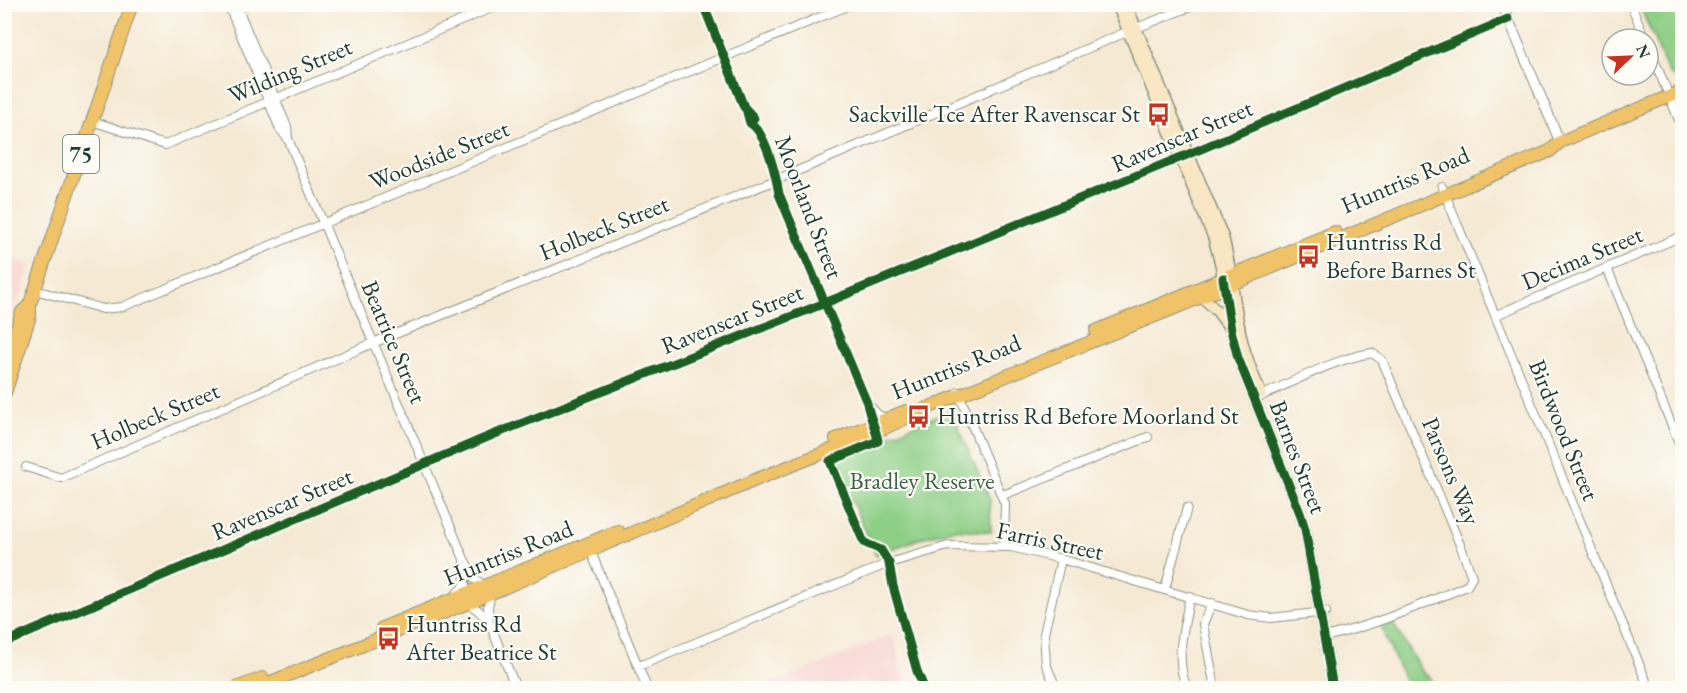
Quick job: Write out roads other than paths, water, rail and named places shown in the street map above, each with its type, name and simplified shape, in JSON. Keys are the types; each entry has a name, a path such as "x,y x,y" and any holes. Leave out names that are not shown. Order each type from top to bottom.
{"main road":[{"name":"75","path":"4,396 30,316 30,304 132,4"},
{"path":"1117,4 1132,31 1185,156 1228,281"},
{"path":"1126,4 1132,31"},
{"name":"Huntriss Road","path":"589,547 760,478 1444,190 1550,151 1560,142 1683,91"},
{"name":"Huntriss Road","path":"236,688 441,603 488,590 886,418 958,393 1202,297 1228,281"},
{"name":"Barnes Street","path":"1228,281 1231,330 1238,358 1258,397"},
{"name":"Barnes Street","path":"1228,281 1258,397 1300,513 1323,612 1333,688"},
{"path":"1202,297 1217,311 1231,330"},
{"name":"75","path":"4,368 22,312 30,304"},
{"name":"Huntriss Road","path":"256,688 468,603 488,590"},
{"name":"Barnes Street","path":"1327,637 1340,688"}],"street":[{"name":"Beatrice Street","path":"228,4 272,100 287,127 288,139 464,559 475,579 488,590"},
{"name":"Beatrice Street","path":"236,4 272,100"},
{"name":"Wilding Street","path":"92,121 165,145 501,4"},
{"name":"Moorland Street","path":"703,4 744,107 753,115"},
{"name":"Woodside Street","path":"35,290 103,309 122,307 852,4"},
{"name":"Holbeck Street","path":"26,467 61,478 373,344 776,180 1197,4"},
{"path":"1502,4 1560,142"},
{"path":"1631,4 1641,27"},
{"name":"Ravenscar Street","path":"4,643 490,436 825,303 1185,156 1508,19"},
{"path":"1660,73 1683,127"},
{"name":"Moorland Street","path":"750,123 759,132 779,194 867,403 878,415 886,418"},
{"name":"Birdwood Street","path":"1444,190 1650,688"},
{"name":"Decima Street","path":"1496,315 1683,236"},
{"path":"1607,268 1683,450"},
{"name":"Parsons Way","path":"1258,397 1361,355 1372,353 1382,360 1472,577 1467,586 1350,632 1327,637"},
{"path":"958,393 1003,495 1006,514 1004,547"},
{"path":"1003,495 1148,437"},
{"path":"1165,589 1187,508"},
{"name":"Farris Street","path":"639,666 889,562 948,546 1004,547 1061,558 1248,615 1271,618 1323,612"},
{"path":"589,547 647,688"},
{"path":"1056,688 1046,664 1044,634 1061,558"},
{"name":"Beatrice Street","path":"441,603 463,589 464,559"},
{"path":"889,562 893,586 924,688"},
{"path":"488,590 489,622 516,688"},
{"path":"1186,688 1181,676 1180,646 1190,596"},
{"path":"468,603 489,622"},
{"path":"1212,603 1203,624 1215,688"}],"place":[{"name":"Sackville Tce After Ravenscar St","path":"1158,114"},
{"name":"Huntriss Rd Before Barnes St","path":"1308,256"},
{"name":"Huntriss Rd Before Moorland St","path":"919,416"},
{"name":"Huntriss Rd After Beatrice St","path":"388,638"}],"park label":[{"name":"Bradley Reserve","path":"922,481"}]}
